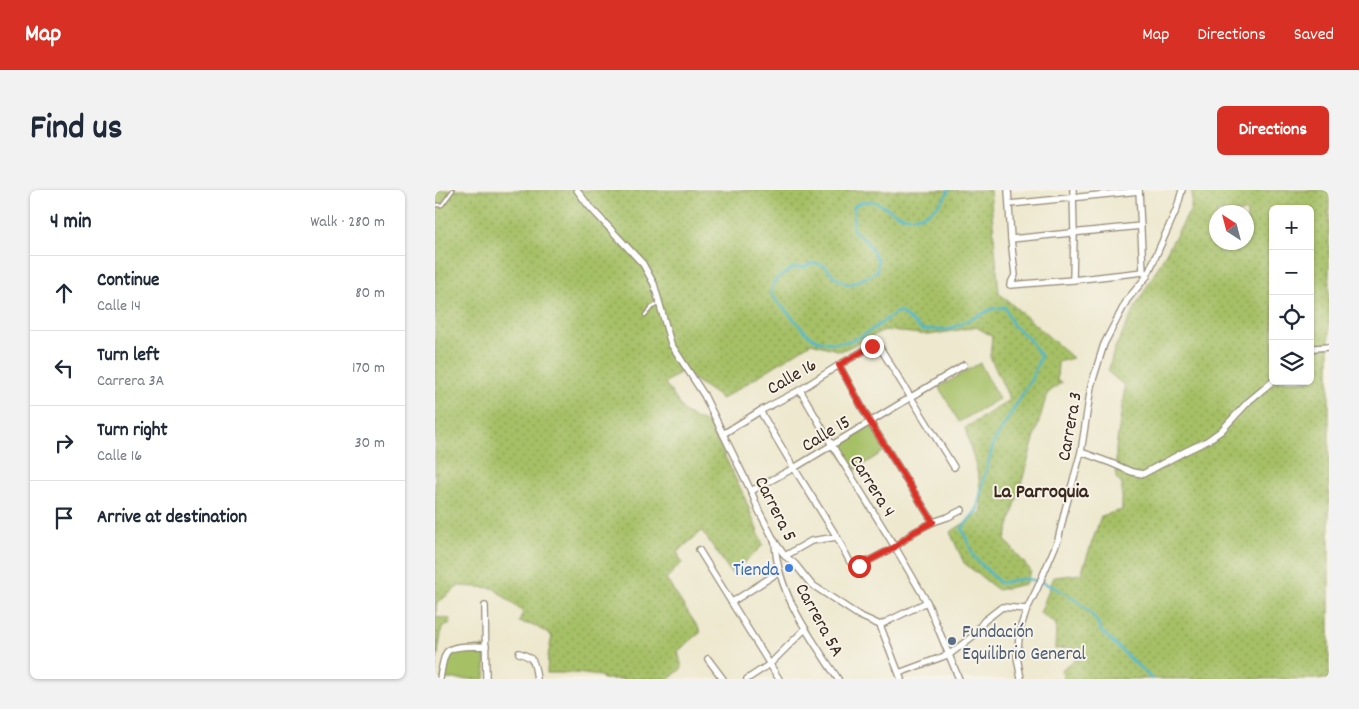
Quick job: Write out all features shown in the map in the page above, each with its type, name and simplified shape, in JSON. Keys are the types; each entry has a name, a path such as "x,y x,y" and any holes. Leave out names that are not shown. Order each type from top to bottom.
{"street":[{"name":"Carrera 5","path":"577,190 643,264 654,284 671,344 704,395 775,542 785,556 795,564 811,584 858,614 880,625"},
{"path":"1008,190 1011,239 1015,275 1010,285 1145,274 1139,190 1009,204"},
{"path":"1073,190 1073,280"},
{"name":"Carrera 3","path":"1021,679 1017,657 1020,629 1058,540 1081,452 1091,386 1104,344 1127,300 1145,274 1177,208 1182,190"},
{"path":"1011,239 1141,226"},
{"name":"Calle 16","path":"723,434 760,410 800,390 839,365 876,345 879,346 910,398"},
{"path":"1314,348 1329,348"},
{"path":"839,365 870,422 933,522"},
{"name":"Calle 15","path":"751,491 794,468 964,365"},
{"path":"1081,452 1111,462 1132,472 1143,474 1207,441 1221,431 1249,401 1269,384"},
{"name":"Carrera 4","path":"800,390 927,602 959,679"},
{"path":"910,398 954,467"},
{"path":"760,410 837,536 850,562 854,565 859,566 895,547 914,532 962,510"},
{"path":"785,556 811,541 837,536"},
{"name":"Carrera 5A","path":"775,542 779,572 793,604 805,628 838,679"},
{"path":"699,550 779,679"},
{"name":"Carrera 5A","path":"732,602 779,572"},
{"path":"927,602 880,625 900,676 950,654 973,636 984,621 1002,607 1027,609"},
{"path":"485,606 486,679"},
{"path":"747,679 770,664 805,628"},
{"path":"440,679 446,653 450,650 455,647 486,646"},
{"path":"519,653 530,657 534,661 537,679"},
{"path":"708,659 723,679"}],"lane":[{"path":"435,205 442,205 453,190"},
{"path":"645,315 659,303"}],"green space":[{"path":"435,190 990,190 999,293 1073,358 1058,362 1057,381 1062,382 1047,394 1005,540 1031,571 1025,584 998,590 964,563 950,532 982,512 979,478 965,428 1010,400 990,357 992,336 976,327 929,335 885,330 841,351 811,343 722,399 682,371 665,383 685,413 709,424 744,496 763,545 732,574 702,531 677,552 682,563 666,579 701,632 678,651 682,668 669,679 603,679 601,676 576,673 547,673 552,636 535,626 519,622 523,612 493,588 459,586 436,604 436,617 450,619 451,623 442,627 435,672"},
{"path":"1192,190 1329,190 1329,679 1064,679 1061,670 1076,659 1070,648 1055,649 1056,624 1040,613 1054,577 1081,574 1101,516 1122,510 1122,484 1116,478 1116,448 1125,386 1108,372 1114,350 1137,304 1191,209"},
{"path":"980,363 999,399 959,422 939,387"},
{"path":"871,426 886,450 852,472 836,447"},
{"path":"485,647 485,679 441,679 446,658 452,650"}],"waterway":[{"path":"949,190 934,209 921,216 905,217 871,201 854,206 853,230 866,241 878,260 877,271 865,278 848,285 836,278 824,265 812,263 805,267 793,268 775,280 771,292 778,303 803,330 815,339 829,343 844,342 864,335 899,311 922,330 950,329 992,309 1005,307 1013,325 1028,338 1041,356 1031,380 994,442 977,510 962,528 974,557 1000,583 1027,579 1056,588 1075,599 1091,613 1101,631 1152,679"}],"place":[{"name":"Tienda","path":"789,568"},
{"name":"Fundación Equilibrio General","path":"952,641"}],"district":[{"name":"La Parroquia","path":"1041,490"}],"route":[{"path":"859,566 895,547 914,532 933,522 870,422 839,365 872,346"}]}
